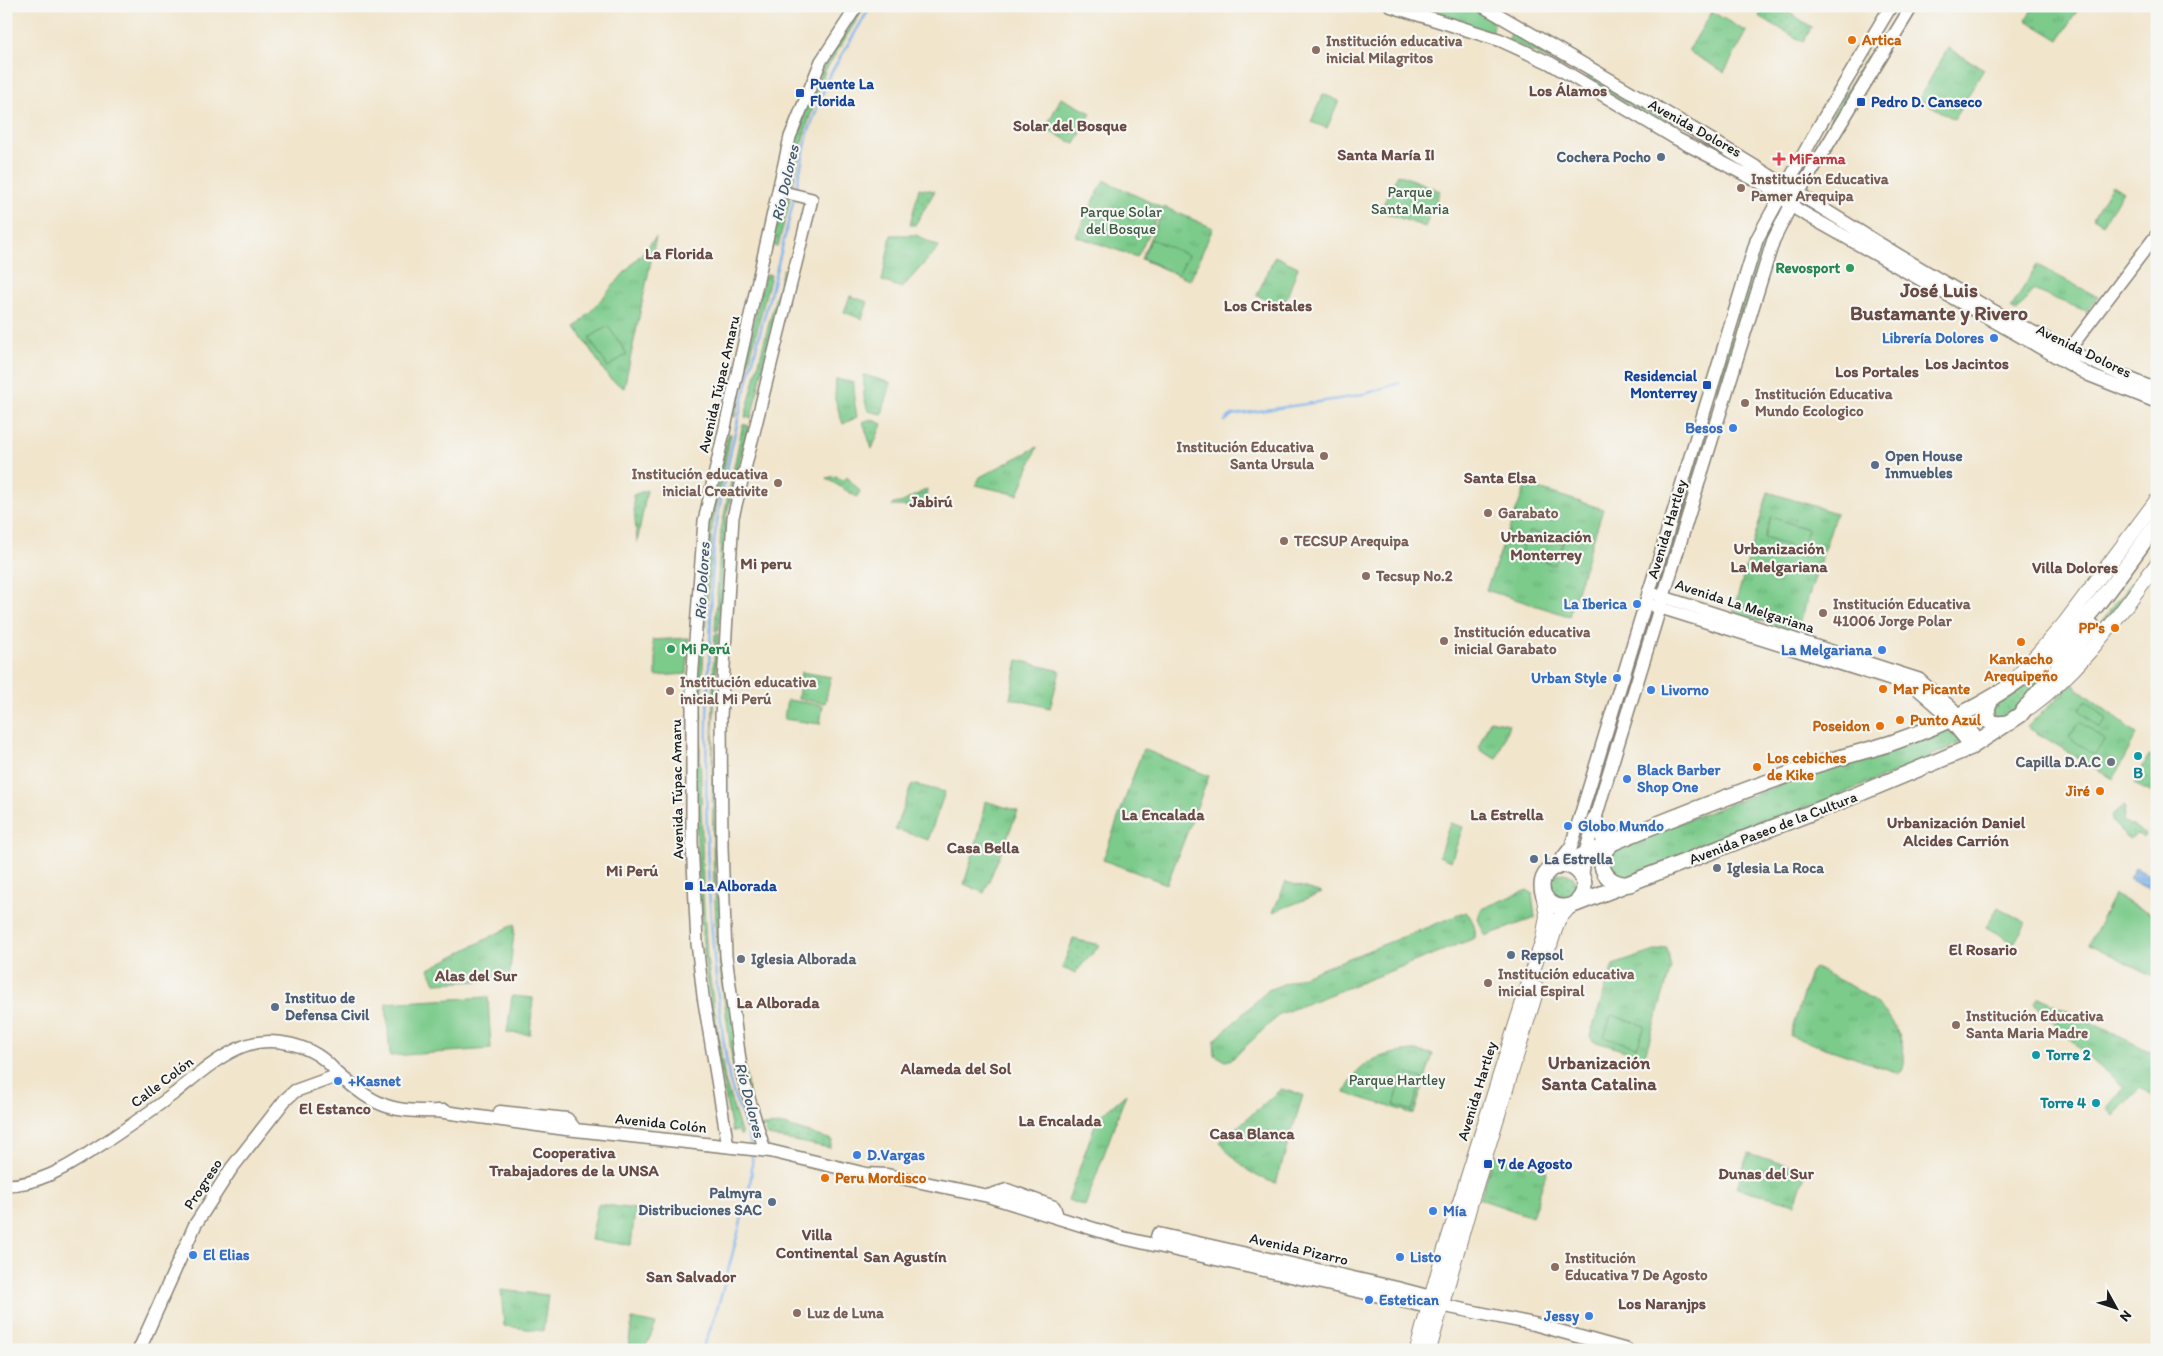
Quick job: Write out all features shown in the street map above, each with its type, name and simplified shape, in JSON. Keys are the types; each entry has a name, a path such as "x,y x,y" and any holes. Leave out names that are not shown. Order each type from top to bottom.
{"highway":[{"path":"1556,867 1572,868 1582,878 1583,892 1571,905 1553,905 1543,893 1544,878 1556,867 1619,839 1806,768 1894,742 1954,717 1992,698 2048,658 2076,630 2157,524"},
{"name":"Avenida Paseo de la Cultura","path":"1571,905 1630,884 1878,787 1976,745 2014,719 2047,684 2157,542"},
{"path":"1992,698 1987,708 1989,721 1997,724 2014,719"},
{"path":"1595,819 1596,830 1600,834 1605,838 1619,839"},
{"path":"1619,839 1604,851 1601,864 1602,870 1611,881 1623,885 1630,884"}],"main road":[{"name":"Avenida Dolores","path":"1391,6 1500,40 1550,63 1677,139 1783,191"},
{"name":"Avenida Dolores","path":"1484,6 1685,124 1889,264 2095,378 2157,402"},
{"name":"Avenida Hartley","path":"1556,867 1570,847 1757,239 1799,161 1891,6"},
{"name":"Avenida Hartley","path":"1582,878 1585,854 1595,819 1773,241 1794,199 1912,6"},
{"path":"1582,81 1589,69"},
{"path":"1677,139 1685,124"},
{"path":"1799,161 1806,171 1814,169"},
{"name":"Avenida Dolores","path":"1794,199 2103,368 2157,390"},
{"path":"2011,684 2064,624 2157,500"},
{"path":"2014,719 2068,677 2157,564"},
{"name":"Avenida Hartley","path":"1433,1303 1543,939 1547,916 1543,893"},
{"name":"Avenida Hartley","path":"1433,1303 1558,920 1571,905"},
{"name":"Avenida Colón","path":"337,1073 364,1096 391,1109 492,1111 568,1119 574,1128 759,1151"},
{"name":"Progreso","path":"139,1350 196,1225 231,1169 285,1100 295,1091 331,1078 337,1073"},
{"name":"Avenida Pizarro","path":"759,1151 866,1174 874,1173 988,1196 1007,1190 1054,1207 1057,1216 1093,1230 1534,1324 1627,1350"},
{"path":"1417,1350 1433,1303"},
{"path":"1429,1350 1433,1303"}],"street":[{"name":"Avenida Túpac Amaru","path":"728,1146 697,943 692,842 692,681 704,522 781,191 795,120 822,61 857,6"},
{"path":"759,1151 742,1075 726,956 722,848 721,716 733,517 809,199 781,191"},
{"path":"2069,350 2157,234"},
{"name":"Avenida La Melgariana","path":"1647,597 1916,688 1954,717 1976,745"},
{"name":"Calle Colón","path":"6,1185 35,1180 70,1166 122,1133 217,1060 249,1044 270,1041 305,1048 330,1065 337,1073"}],"green space":[{"path":"861,6 865,6 825,71 804,135 792,188 787,184 789,175 786,174 796,131 822,69"},
{"path":"1402,6 1477,6 1496,18 1492,34"},
{"path":"1765,6 1778,6 1812,27 1803,42 1759,16"},
{"path":"2034,6 2080,6 2059,40 2026,20"},
{"path":"1712,12 1747,32 1724,72 1688,51"},
{"path":"1514,29 1579,67 1575,72 1508,40"},
{"path":"1948,48 1984,69 1954,119 1919,99"},
{"path":"1867,56 1874,61 1838,122 1830,118"},
{"path":"1590,73 1673,123 1668,129 1586,79"},
{"path":"1323,94 1339,101 1327,128 1311,122"},
{"path":"1061,98 1091,113 1075,144 1045,129"},
{"name":"Parque Santa Maria","path":"1398,174 1440,191 1425,227 1380,211"},
{"name":"Parque Solar del Bosque","path":"1104,180 1162,208 1137,257 1076,236"},
{"path":"2112,185 2123,192 2103,224 2093,218"},
{"path":"919,188 935,191 915,225 910,225"},
{"path":"786,198 790,199 778,246 774,246 773,240 778,214 781,213"},
{"path":"1164,207 1213,228 1190,280 1141,259"},
{"path":"1779,208 1784,211 1723,391 1715,388 1761,240"},
{"path":"891,235 916,235 939,247 902,288 882,281"},
{"path":"656,237 624,388 609,378 576,328"},
{"path":"1151,239 1188,255 1178,275 1142,258"},
{"path":"1275,256 1298,267 1283,308 1257,295"},
{"path":"2037,265 2098,297 2086,311 2033,290 2017,312 2011,308"},
{"path":"783,269 787,270 751,418 745,417"},
{"path":"767,274 771,275 735,417 732,416 764,278"},
{"path":"850,296 868,302 862,319 844,312"},
{"path":"608,326 627,354 608,367 589,338"},
{"path":"864,375 891,383 882,414 868,411 864,397"},
{"path":"836,379 854,383 857,417 843,424 835,399"},
{"path":"1706,416 1714,419 1664,581 1657,579"},
{"path":"871,419 882,424 872,449 863,422"},
{"path":"743,424 749,426 726,517 719,631 715,631 721,530"},
{"path":"728,434 731,434 712,527 706,627 700,626 707,526"},
{"path":"1037,447 1018,495 976,485 980,477"},
{"path":"836,476 843,481 847,477 860,491 857,497 826,478"},
{"path":"1526,485 1603,509 1569,616 1486,590"},
{"path":"927,489 925,507 892,506 893,504 903,502"},
{"path":"647,490 637,543 633,495"},
{"path":"1768,492 1836,513 1797,632 1733,612"},
{"path":"1771,517 1808,529 1801,550 1764,538"},
{"path":"1529,531 1563,543 1554,565 1521,553"},
{"path":"2157,550 2157,556 2082,654 2056,680"},
{"path":"1644,621 1651,624 1603,783 1595,781"},
{"path":"715,634 719,634 713,728 716,882 720,884 719,891 714,891 713,827 712,730"},
{"name":"Mi Perú","path":"689,638 687,674 656,676 656,658 652,640"},
{"path":"704,639 700,738 703,891 699,891 695,792 698,641"},
{"path":"2059,655 2026,702 2000,721 1990,710"},
{"path":"1018,660 1060,671 1050,708 1010,698"},
{"path":"801,672 831,677 825,703 798,699"},
{"path":"2072,684 2137,734 2113,779 2027,727"},
{"path":"787,700 823,705 820,724 784,719"},
{"path":"2086,701 2107,719 2099,728 2079,709"},
{"path":"1490,720 1509,724 1497,759 1481,751 1479,746"},
{"path":"2080,722 2105,740 2094,755 2069,737"},
{"path":"1948,728 1961,741 1960,743 1933,755 1930,759 1629,878 1612,875 1607,855 1617,847 1811,773"},
{"path":"1143,749 1209,776 1167,884 1103,860"},
{"path":"2149,755 2157,759 2157,795 2134,784"},
{"path":"912,784 945,792 928,840 895,829"},
{"path":"985,801 1018,811 984,893 964,884 980,830"},
{"path":"2123,806 2125,808 2123,821 2146,835 2144,838 2137,834 2129,839 2113,823 2111,816"},
{"path":"1450,823 1463,827 1451,861 1439,856"},
{"path":"1563,873 1573,877 1577,887 1573,897 1563,901 1553,897 1549,887 1553,877"},
{"path":"1286,882 1322,893 1273,912"},
{"path":"1527,890 1532,893 1535,918 1485,936 1478,919 1481,909"},
{"path":"703,894 707,959 725,1081 742,1135 738,1131 732,1131 721,1073 704,957 699,898"},
{"path":"715,894 719,894 755,1136 734,1074 716,937"},
{"path":"2114,895 2157,917 2157,978 2089,944"},
{"path":"1998,907 2026,923 2014,943 1986,927"},
{"path":"1466,912 1474,924 1475,938 1280,1014 1232,1059 1226,1061 1215,1055 1214,1041 1268,990"},
{"path":"515,924 509,980 435,983 429,969"},
{"path":"1073,939 1100,945 1075,973 1062,968"},
{"path":"1667,948 1671,968 1645,1055 1642,1056 1593,1041 1590,1036 1613,965"},
{"path":"1815,968 1868,997 1889,1017 1897,1029 1902,1044 1904,1061 1902,1071 1899,1073 1790,1036 1810,972"},
{"path":"512,996 533,998 530,1034 507,1033"},
{"path":"488,997 491,1049 390,1056 386,1003"},
{"path":"2039,997 2157,1055 2157,1101 2140,1088 2114,1116 2107,1108 2124,1087 2087,1056 2034,1003"},
{"path":"1611,1015 1645,1026 1637,1047 1604,1037"},
{"name":"Parque Hartley","path":"1415,1051 1433,1054 1414,1114 1345,1093 1357,1073 1372,1060 1382,1056"},
{"path":"1403,1073 1422,1078 1412,1111 1394,1105"},
{"path":"1281,1089 1303,1095 1276,1183 1258,1177 1245,1168 1220,1142"},
{"path":"1126,1094 1085,1206 1068,1200 1097,1119"},
{"path":"784,1125 832,1140 830,1148 768,1136 763,1126"},
{"path":"1748,1153 1806,1171 1795,1204 1737,1188"},
{"path":"1494,1154 1547,1171 1532,1217 1480,1199"},
{"path":"598,1204 635,1209 631,1245 591,1240"},
{"path":"501,1290 548,1295 543,1331 504,1326"},
{"path":"632,1319 656,1324 644,1350 628,1350"}],"water":[{"path":"2135,868 2157,879 2154,892 2129,879"}],"waterway":[{"name":"Río Dolores","path":"795,193 808,133 829,76 871,6"},
{"name":"Río Dolores","path":"751,1146 729,1077 721,1024 711,917 706,809 706,755 712,572 716,527 732,444 794,198"},
{"path":"1225,421 1232,415 1345,398 1399,383"},
{"name":"Río Dolores","path":"702,1350 727,1275 746,1201 752,1173 752,1154"}],"place":[{"name":"Artica","path":"1852,40"},
{"name":"Institución educativa inicial Milagritos","path":"1316,50"},
{"name":"Puente La Florida","path":"800,93"},
{"name":"Pedro D. Canseco","path":"1861,102"},
{"name":"Cochera Pocho","path":"1661,157"},
{"name":"MiFarma","path":"1779,159"},
{"name":"Institución Educativa Pamer Arequipa","path":"1741,188"},
{"name":"Revosport","path":"1850,268"},
{"name":"Librería Dolores","path":"1994,338"},
{"name":"Residencial Monterrey","path":"1707,385"},
{"name":"Institución Educativa Mundo Ecologico","path":"1745,403"},
{"name":"Besos","path":"1733,428"},
{"name":"Institución Educativa Santa Ursula","path":"1324,456"},
{"name":"Open House Inmuebles","path":"1875,465"},
{"name":"Institución educativa inicial Creativite","path":"778,483"},
{"name":"Garabato","path":"1488,513"},
{"name":"TECSUP Arequipa","path":"1284,541"},
{"name":"Tecsup No.2","path":"1366,576"},
{"name":"La Iberica","path":"1637,604"},
{"name":"Institución Educativa 41006 Jorge Polar","path":"1823,613"},
{"name":"PP's","path":"2115,628"},
{"name":"Institución educativa inicial Garabato","path":"1444,641"},
{"name":"Kankacho Arequipeño","path":"2021,642"},
{"name":"Mi Perú","path":"671,649"},
{"name":"La Melgariana","path":"1882,650"},
{"name":"Urban Style","path":"1617,678"},
{"name":"Mar Picante","path":"1883,689"},
{"name":"Livorno","path":"1651,690"},
{"name":"Institución educativa inicial Mi Perú","path":"670,691"},
{"name":"Punto Azul","path":"1900,720"},
{"name":"Poseidon","path":"1880,726"},
{"name":"B","path":"2138,756"},
{"name":"Capilla D.A.C","path":"2111,762"},
{"name":"Los cebiches de Kike","path":"1757,767"},
{"name":"Black Barber Shop One","path":"1627,779"},
{"name":"Jiré","path":"2100,791"},
{"name":"Globo Mundo","path":"1568,826"},
{"name":"La Estrella","path":"1534,859"},
{"name":"Iglesia La Roca","path":"1717,868"},
{"name":"La Alborada","path":"689,886"},
{"name":"Repsol","path":"1511,955"},
{"name":"Iglesia Alborada","path":"741,959"},
{"name":"Institución educativa inicial Espiral","path":"1488,983"},
{"name":"Instituo de Defensa Civil","path":"275,1007"},
{"name":"Institución Educativa Santa Maria Madre","path":"1956,1025"},
{"name":"Torre 2","path":"2036,1055"},
{"name":"+Kasnet","path":"338,1081"},
{"name":"Torre 4","path":"2096,1103"},
{"name":"D.Vargas","path":"857,1155"},
{"name":"7 de Agosto","path":"1488,1164"},
{"name":"Peru Mordisco","path":"825,1178"},
{"name":"Palmyra Distribuciones SAC","path":"772,1202"},
{"name":"Mía","path":"1433,1211"},
{"name":"El Elias","path":"193,1255"},
{"name":"Listo","path":"1400,1257"},
{"name":"Institución Educativa 7 De Agosto","path":"1555,1267"},
{"name":"Estetican","path":"1369,1300"},
{"name":"Luz de Luna","path":"797,1313"},
{"name":"Jessy","path":"1589,1316"}],"district":[{"name":"Los Álamos","path":"1568,90"},
{"name":"Solar del Bosque","path":"1070,125"},
{"name":"Santa María II","path":"1386,154"},
{"name":"La Florida","path":"679,253"},
{"name":"José Luis Bustamante y Rivero","path":"1939,302"},
{"name":"Los Cristales","path":"1268,305"},
{"name":"Los Jacintos","path":"1967,363"},
{"name":"Los Portales","path":"1877,371"},
{"name":"Santa Elsa","path":"1500,477"},
{"name":"Jabirú","path":"931,501"},
{"name":"Urbanización Monterrey","path":"1546,545"},
{"name":"Urbanización La Melgariana","path":"1779,557"},
{"name":"Mi peru","path":"766,563"},
{"name":"Villa Dolores","path":"2075,567"},
{"name":"La Encalada","path":"1163,814"},
{"name":"La Estrella","path":"1507,814"},
{"name":"Urbanización Daniel Alcides Carrión","path":"1956,831"},
{"name":"Casa Bella","path":"983,847"},
{"name":"Mi Perú","path":"632,870"},
{"name":"El Rosario","path":"1983,949"},
{"name":"Alas del Sur","path":"476,975"},
{"name":"La Alborada","path":"778,1002"},
{"name":"Alameda del Sol","path":"956,1068"},
{"name":"Urbanización Santa Catalina","path":"1599,1073"},
{"name":"El Estanco","path":"335,1108"},
{"name":"La Encalada","path":"1060,1120"},
{"name":"Casa Blanca","path":"1252,1133"},
{"name":"Cooperativa Trabajadores de la UNSA","path":"574,1161"},
{"name":"Dunas del Sur","path":"1766,1173"},
{"name":"Villa Continental","path":"817,1243"},
{"name":"San Agustín","path":"905,1256"},
{"name":"San Salvador","path":"691,1276"},
{"name":"Los Naranjps","path":"1662,1303"}]}
